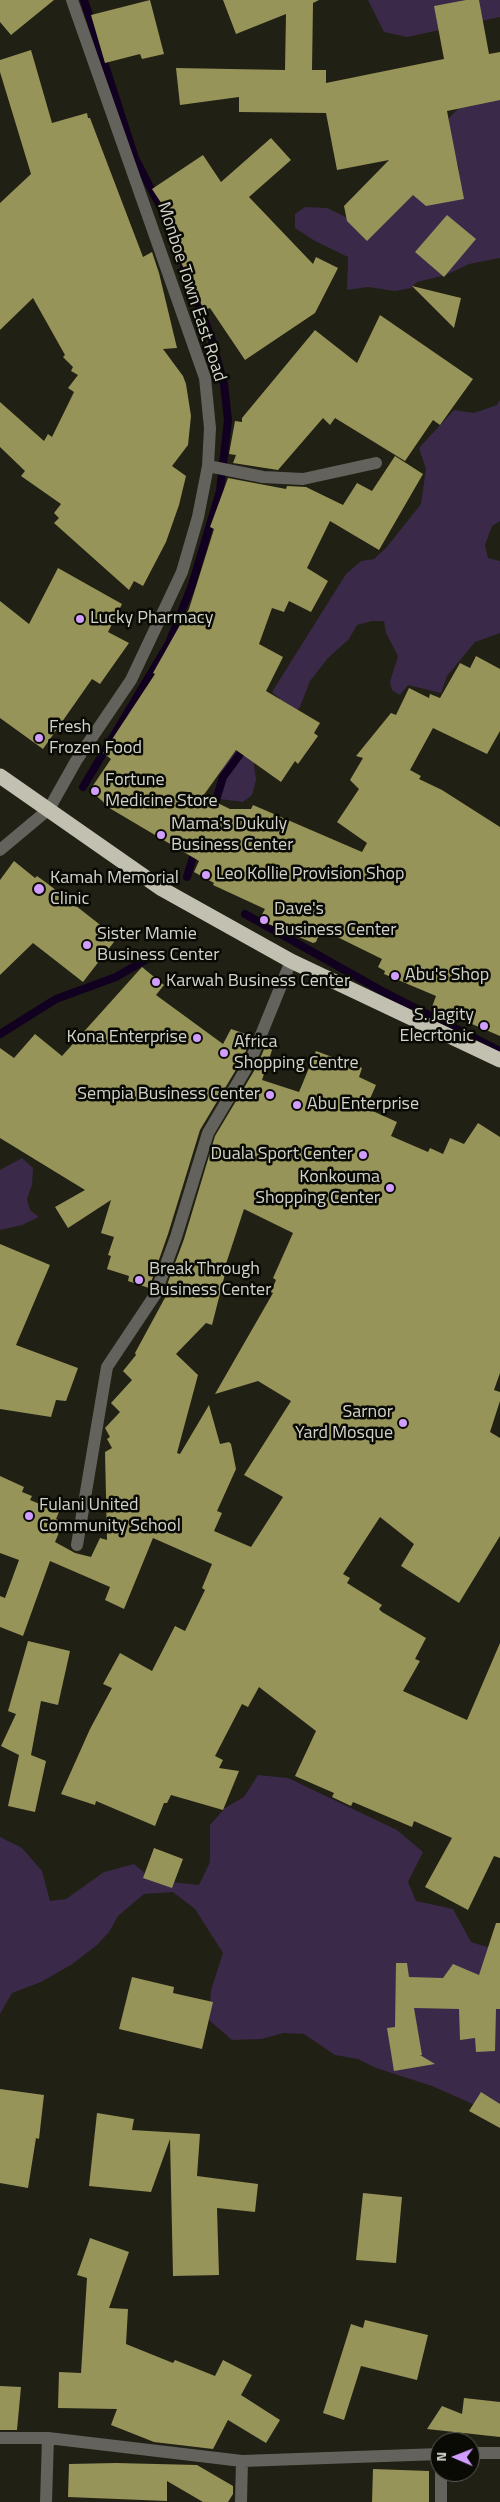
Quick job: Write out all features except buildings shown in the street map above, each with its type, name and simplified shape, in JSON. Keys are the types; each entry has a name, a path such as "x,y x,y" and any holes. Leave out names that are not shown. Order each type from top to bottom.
{"highway":[{"path":"0,776 162,889 291,961 500,1060"}],"street":[{"name":"Monboe Town East Road","path":"49,809 76,761 131,680 154,635 182,572 198,517 208,466 210,428 205,378 72,0"},
{"path":"208,466 263,476 302,478 376,463"},
{"path":"0,850 49,809"},
{"path":"77,1545 107,1367 155,1295 176,1237 208,1133 250,1062 291,961"},
{"path":"0,2438 48,2438 242,2461 430,2454"},
{"path":"46,2502 48,2438"},
{"path":"480,2453 500,2453"},
{"path":"241,2502 242,2461"},
{"path":"441,2482 441,2502"}],"shaded area":[{"path":"368,0 500,0 500,17 407,37 384,32"},
{"path":"500,94 500,258 469,264 446,275 417,282 411,288 395,291 368,287 347,290 348,257 315,241 295,228 295,214 305,207 327,208 348,218 390,200 454,181 459,169 445,122 462,105"},
{"path":"500,400 500,521 492,526 485,545 488,558 500,561 500,633 475,642 447,676 441,693 408,685 400,695 392,690 390,682 398,656 386,633 384,621 372,621 357,625 349,639 328,658 310,681 300,707 253,758 256,780 252,795 243,802 212,798 223,767 237,750 264,724 280,699 272,692 346,574 361,561 374,559 386,548 421,504 426,469 419,448 454,410 474,413 497,405"},
{"path":"22,1158 33,1168 32,1185 27,1199 30,1210 39,1217 22,1225 0,1230 0,1170"},
{"path":"258,1775 288,1778 397,1830 423,1852 408,1882 416,1901 453,1909 471,1942 500,1951 500,2116 432,2086 376,2068 358,2059 335,2055 304,2034 283,2033 262,2039 232,2040 209,2020 211,1990 223,1953 195,1909 173,1892 144,1894 118,1916 109,1932 97,1945 71,1965 41,1982 12,1993 0,2014 0,1837 22,1848 42,1871 50,1901 66,1899 104,1872 134,1864 153,1880 199,1885 210,1862 210,1825 225,1808 244,1797"}],"waterway":[{"path":"84,0 135,158 160,206 177,249"},
{"path":"83,787 169,643 192,585 220,491 228,420 224,384 211,337 184,267"},
{"path":"213,810 223,777 240,754"},
{"path":"187,877 196,847"},
{"path":"245,914 382,991 500,1051"},
{"path":"0,1034 56,999 116,977 147,959"}],"place":[{"name":"Lucky Pharmacy","path":"80,619"},
{"name":"Fresh Frozen Food","path":"39,738"},
{"name":"Fortune Medicine Store","path":"95,791"},
{"name":"Mama's Dukuly Business Center","path":"161,835"},
{"name":"Leo Kollie Provision Shop","path":"206,875"},
{"name":"Kamah Memorial Clinic","path":"39,889"},
{"name":"Dave's Business Center","path":"264,920"},
{"name":"Sister Mamie Business Center","path":"87,945"},
{"name":"Abu's Shop","path":"395,976"},
{"name":"Karwah Business Center","path":"156,982"},
{"name":"S. Jagity Elecrtonic","path":"484,1026"},
{"name":"Kona Enterprise","path":"197,1038"},
{"name":"Africa Shopping Centre","path":"224,1053"},
{"name":"Sempia Business Center","path":"270,1095"},
{"name":"Abu Enterprise","path":"297,1105"},
{"name":"Duala Sport Center","path":"363,1155"},
{"name":"Konkouma Shopping Center","path":"390,1188"},
{"name":"Break Through Business Center","path":"139,1280"},
{"name":"Sarnor Yard Mosque","path":"403,1423"},
{"name":"Fulani United Community School","path":"29,1516"}]}
